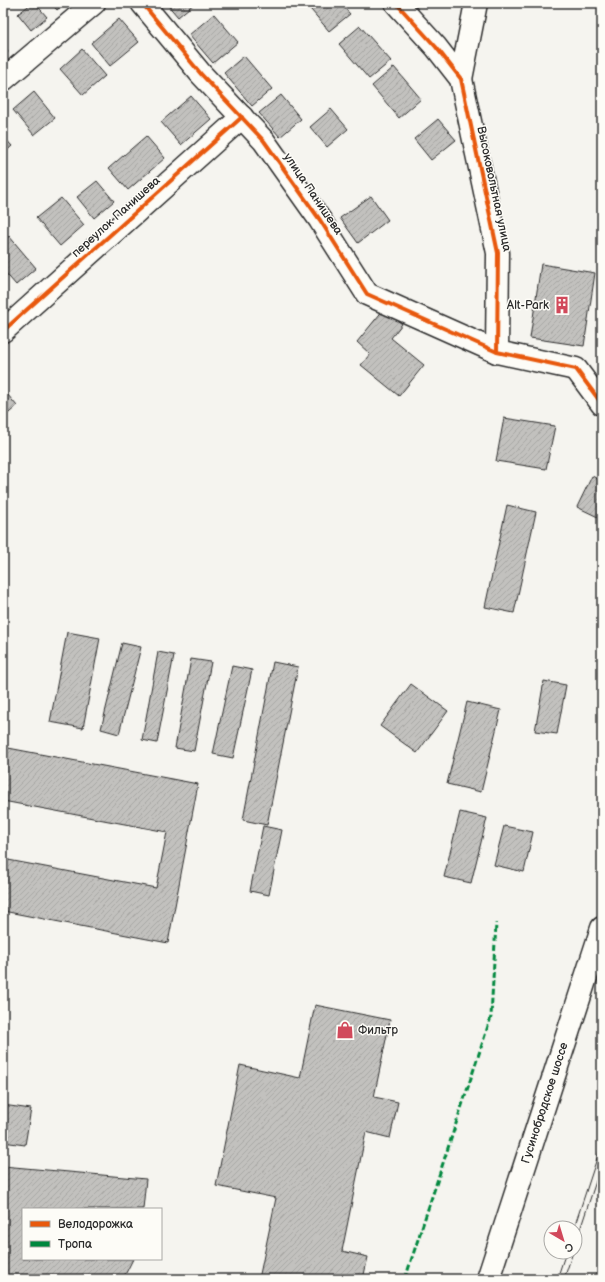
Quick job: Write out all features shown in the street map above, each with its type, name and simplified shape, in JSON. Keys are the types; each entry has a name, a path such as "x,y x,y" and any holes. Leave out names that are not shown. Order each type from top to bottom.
{"street":[{"path":"3,80 94,3"},
{"name":"улица Панишева","path":"142,3 201,74 264,140 320,220 367,294 497,352"},
{"name":"Высоковольтная улица","path":"396,3 436,47 461,79 498,253 497,352"},
{"path":"461,79 476,3"},
{"name":"переулок Панишева","path":"3,331 242,117"},
{"path":"497,352 576,369 602,404"},
{"name":"Гусинобродское шоссе","path":"488,1279 602,928"}],"building":[{"path":"32,3 35,3 47,17 31,30 18,14"},
{"path":"51,3 65,3 57,10"},
{"path":"166,3 195,3 178,17"},
{"path":"305,3 340,3 350,14 329,31"},
{"path":"214,14 238,42 213,63 189,35"},
{"path":"119,19 139,42 110,66 91,43"},
{"path":"360,26 391,61 369,79 339,44"},
{"path":"3,46 8,52 3,56"},
{"path":"82,49 105,76 83,95 60,69"},
{"path":"244,56 272,89 252,106 224,73"},
{"path":"394,67 421,99 399,118 372,86"},
{"path":"34,92 55,118 34,135 13,110"},
{"path":"281,95 301,119 280,137 259,113"},
{"path":"191,96 211,119 181,145 161,122"},
{"path":"331,109 348,129 327,147 310,127"},
{"path":"438,119 456,140 431,160 414,139"},
{"path":"3,136 12,146 3,154"},
{"path":"146,136 165,158 128,190 109,168"},
{"path":"97,181 114,201 94,218 77,197"},
{"path":"371,196 388,220 358,243 340,218"},
{"path":"61,198 84,225 60,246 36,218"},
{"path":"9,236 36,268 16,285 3,270 3,242"},
{"name":"Alt-Park","path":"541,264 595,273 584,346 530,338"},
{"path":"384,309 402,324 391,338 424,365 399,396 361,365 370,354 357,342"},
{"path":"3,389 17,406 3,418"},
{"path":"504,418 555,426 546,469 496,461"},
{"path":"592,476 602,481 602,519 577,507"},
{"path":"507,505 536,512 514,613 485,607"},
{"path":"67,632 100,638 83,728 50,722"},
{"path":"122,643 141,647 119,734 101,729"},
{"path":"158,652 174,655 157,743 142,740"},
{"path":"191,659 211,662 194,751 175,748"},
{"path":"273,662 298,667 267,825 243,820"},
{"path":"232,666 252,670 233,758 213,754"},
{"path":"544,681 566,685 557,734 535,731"},
{"path":"411,684 448,711 417,753 380,726"},
{"path":"467,702 501,710 481,792 447,784"},
{"path":"3,747 198,784 168,943 3,911 3,859 156,888 167,832 3,801"},
{"path":"460,812 487,818 471,883 444,877"},
{"path":"263,826 282,830 269,895 250,891"},
{"path":"504,826 533,832 524,872 494,865"},
{"path":"315,1005 390,1020 374,1097 398,1102 390,1138 366,1132 342,1251 368,1257 363,1279 259,1279 276,1198 216,1186 240,1065 300,1078"},
{"path":"3,1105 31,1109 25,1145 3,1142"},
{"path":"3,1166 146,1179 143,1208 22,1208 22,1260 132,1260 123,1279 3,1279"}],"tram line":[{"path":"577,1220 602,1143"},
{"path":"583,1221 602,1163"},
{"path":"557,1279 563,1260"},
{"path":"564,1279 570,1260"}],"marked path":[{"path":"405,1279 491,1017 496,923"}],"cycle path":[{"path":"142,3 201,74 264,141 320,220 367,294 497,352"},
{"path":"396,3 436,47 461,79 498,253 497,352 576,369 602,404"},
{"path":"3,331 242,117"}],"place":[{"name":"Alt-Park","path":"562,305"},
{"name":"Фильтр","path":"345,1030"}]}
